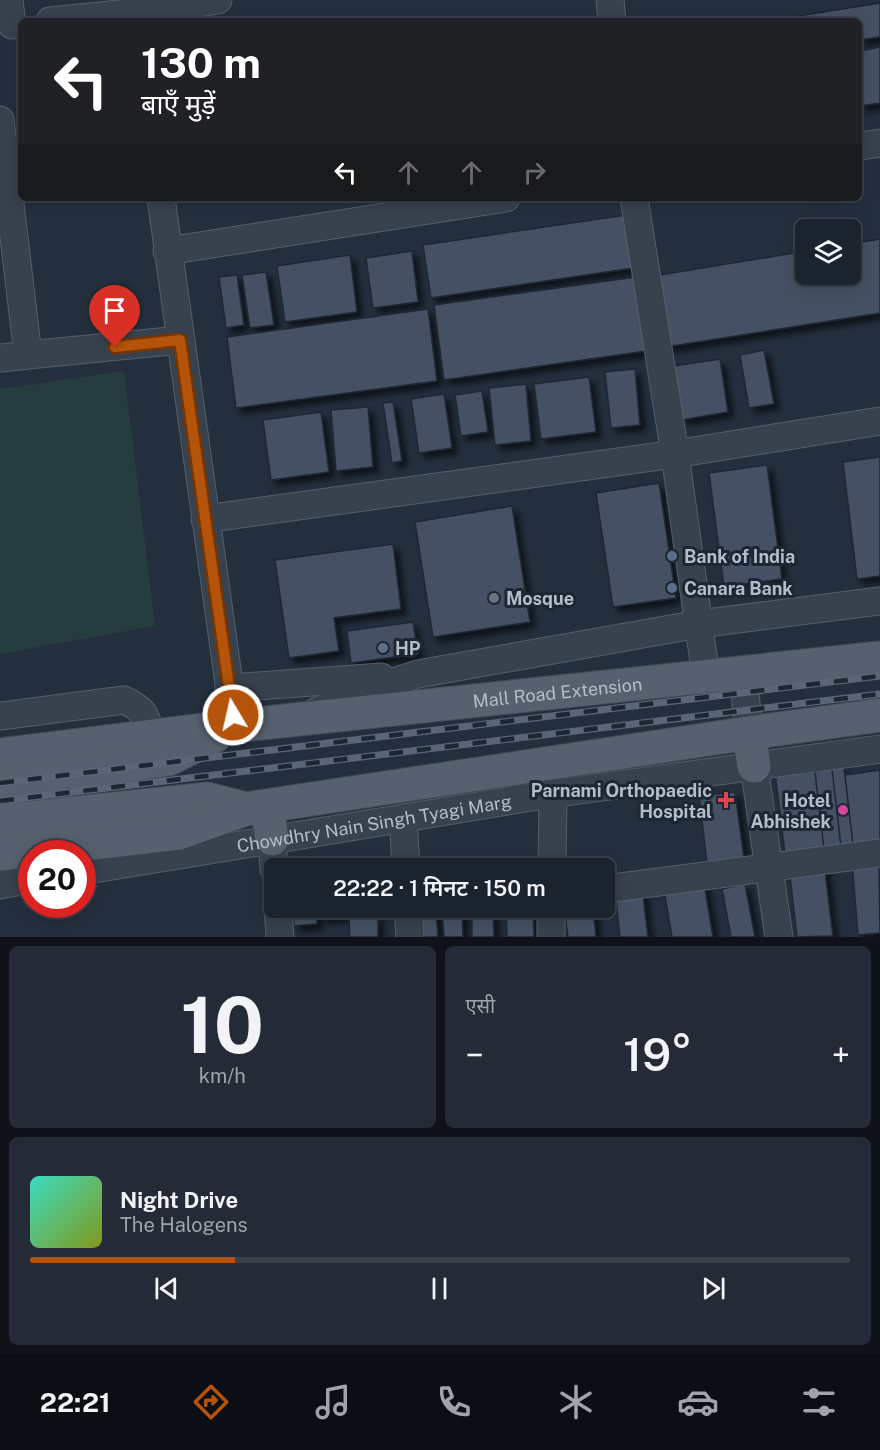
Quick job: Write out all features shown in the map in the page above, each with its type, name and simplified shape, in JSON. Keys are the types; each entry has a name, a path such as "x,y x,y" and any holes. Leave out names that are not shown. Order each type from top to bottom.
{"main road":[{"name":"Mall Road Extension","path":"0,755 296,719 880,658"},
{"path":"0,854 179,833 257,807 880,715"},
{"path":"0,785 169,759 235,726"},
{"path":"749,733 754,766"},
{"path":"0,821 207,799 257,807"},
{"path":"257,807 273,854"}],"street":[{"path":"77,18 219,0"},
{"path":"610,0 612,18"},
{"path":"0,120 28,355"},
{"path":"862,146 880,143"},
{"path":"161,201 235,726"},
{"path":"167,251 488,201"},
{"path":"634,201 675,454 706,677"},
{"path":"0,358 180,340"},
{"path":"205,519 675,454 880,421"},
{"path":"229,688 418,674 699,624 880,601"},
{"path":"743,672 749,733"},
{"path":"296,719 377,687 418,674"},
{"path":"0,716 123,700 137,706 147,717 151,736"},
{"name":"Chowdhry Nain Singh Tyagi Marg","path":"96,870 273,854 403,818 553,794 880,749"},
{"path":"754,766 779,937"},
{"path":"552,858 553,794"},
{"path":"403,818 405,858"},
{"path":"615,888 880,853"},
{"path":"0,885 18,882"},
{"path":"279,918 280,937"},
{"path":"409,918 410,937"},
{"path":"551,918 551,937"}],"green space":[{"path":"124,371 155,626 0,654 0,389"}],"building":[{"path":"880,3 880,37 862,40 862,18 786,18"},
{"path":"880,47 880,103 862,106 862,51"},
{"path":"626,215 633,268 431,298 423,245"},
{"path":"880,239 880,313 666,347 654,276 795,253 795,285 861,285 861,242"},
{"path":"412,251 418,302 373,308 366,258"},
{"path":"350,255 357,312 285,322 277,266"},
{"path":"266,272 274,325 250,328 242,275"},
{"path":"237,275 244,325 226,328 219,277"},
{"path":"636,277 646,351 444,380 434,305"},
{"path":"428,309 437,381 236,408 227,337"},
{"path":"764,350 774,404 749,408 740,355"},
{"path":"720,359 728,412 682,420 674,366"},
{"path":"635,369 640,425 611,428 605,372"},
{"path":"589,377 596,432 541,439 534,384"},
{"path":"526,384 531,441 495,445 489,388"},
{"path":"482,391 488,432 461,436 455,395"},
{"path":"444,394 452,448 419,453 411,399"},
{"path":"393,402 402,461 392,463 383,403"},
{"path":"368,407 373,467 336,471 331,410"},
{"path":"321,412 329,472 271,480 263,420"},
{"path":"880,457 880,576 857,579 843,462"},
{"path":"767,465 782,579 724,587 709,473"},
{"path":"659,483 676,598 613,607 596,493"},
{"path":"512,506 530,622 433,637 415,522"},
{"path":"393,544 401,609 334,618 339,651 289,658 275,560"},
{"path":"413,622 418,654 351,663 347,631"},
{"name":"Hotel Abhishek","path":"844,768 853,845 841,847 832,769"},
{"path":"832,769 841,847 824,849 815,772"},
{"path":"880,770 880,842 853,845 845,775"},
{"path":"775,772 786,775 815,772 824,849 785,854"},
{"path":"735,792 744,858 707,863 699,796"},
{"path":"879,860 880,933 858,935 852,862"},
{"path":"824,863 833,936 797,937 789,867"},
{"path":"704,883 713,937 672,937 664,890"},
{"path":"745,884 755,937 731,937 722,889"},
{"path":"642,887 648,937 620,937 615,891"},
{"path":"294,918 317,918 317,924 294,926"},
{"path":"378,918 378,937 350,937 349,919"},
{"path":"418,918 437,918 438,937 419,937"},
{"path":"443,918 462,918 463,937 444,937"},
{"path":"472,918 493,918 494,937 472,937"},
{"path":"506,918 533,918 534,937 507,937"},
{"path":"565,918 594,918 596,937 568,937"}],"railway":[{"path":"0,783 880,676"},
{"path":"0,801 880,694"}],"place":[{"name":"Bank of India","path":"672,556"},
{"name":"Canara Bank","path":"672,588"},
{"name":"Mosque","path":"494,598"},
{"name":"HP","path":"383,648"},
{"name":"Parnami Orthopaedic Hospital","path":"726,800"},
{"name":"Hotel Abhishek","path":"843,810"}],"route":[{"path":"115,347 180,340 233,715"}]}
